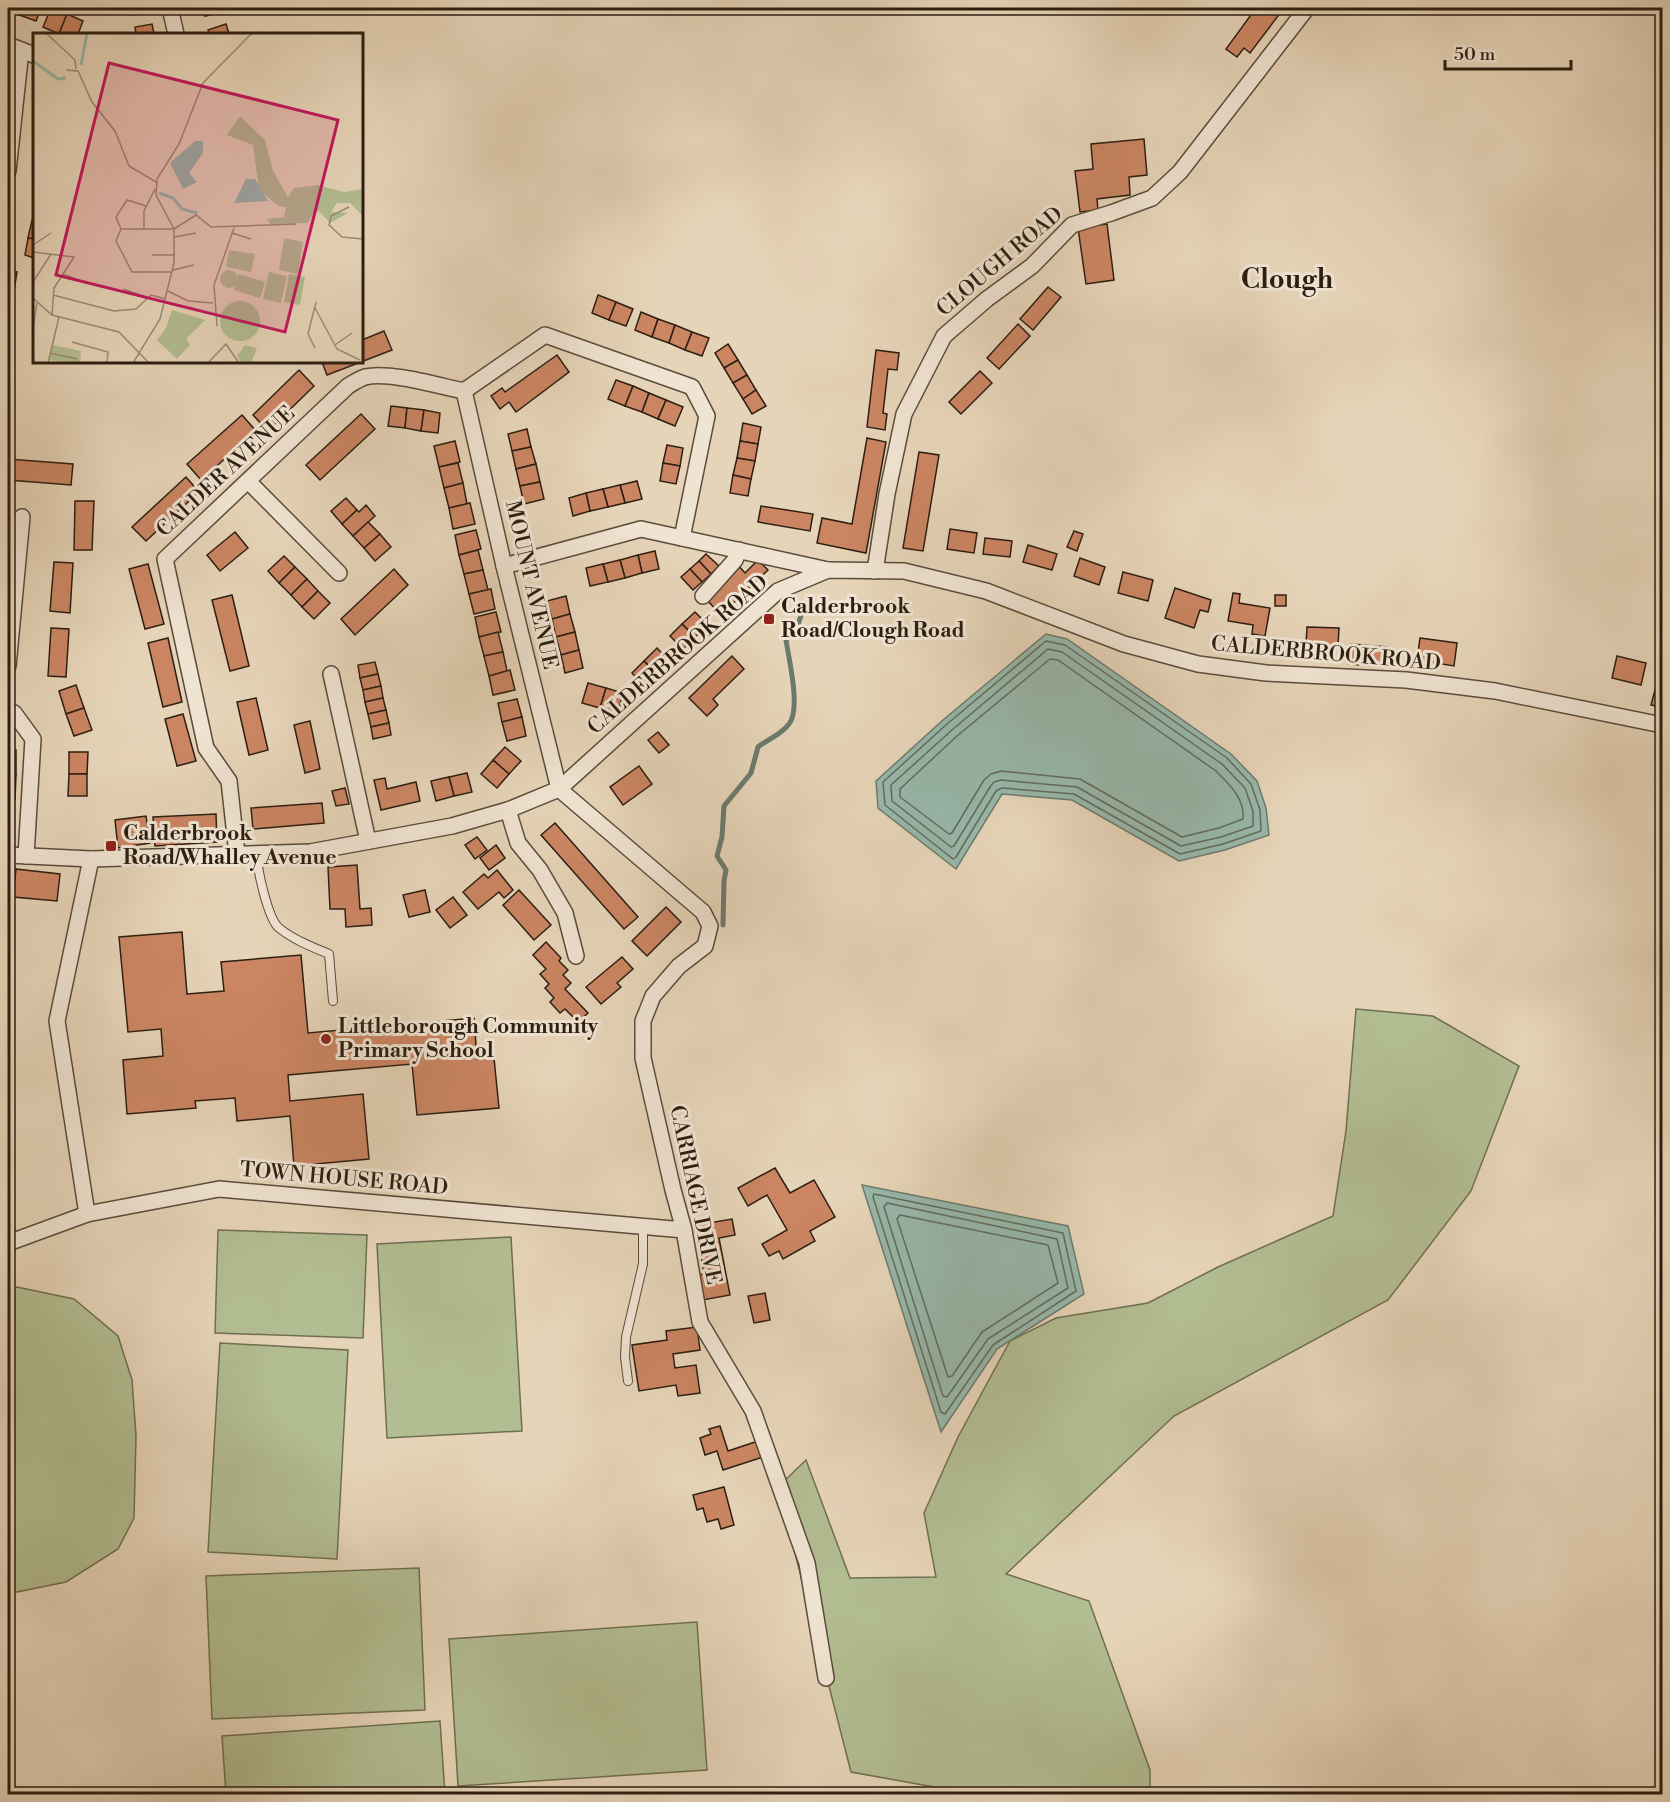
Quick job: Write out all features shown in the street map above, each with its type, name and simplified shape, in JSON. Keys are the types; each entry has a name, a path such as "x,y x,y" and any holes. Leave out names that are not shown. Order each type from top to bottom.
{"street":[{"path":"170,8 176,33"},
{"name":"CLOUGH ROAD","path":"875,571 887,494 904,414 944,336 987,299 1032,266 1072,225 1152,198 1180,172 1307,8"},
{"path":"8,171 21,50"},
{"path":"464,391 545,335 692,387 707,416 682,538"},
{"name":"CALDER AVENUE","path":"237,854 229,781 206,748 165,559 348,386 363,378 376,376 464,391"},
{"name":"MOUNT AVENUE","path":"464,391 559,789"},
{"path":"248,481 339,573"},
{"path":"8,666 22,517"},
{"path":"504,566 641,529 828,570"},
{"path":"703,596 735,561 739,550"},
{"name":"CALDERBROOK ROAD","path":"8,855 90,859 309,852 452,826 508,810 559,789 778,591 828,570 904,571 986,591 1124,644 1198,664 1266,673 1406,680 1495,691 1662,725"},
{"path":"331,674 368,841"},
{"path":"8,710 14,713 33,739 26,856"},
{"name":"CARRIAGE DRIVE","path":"559,789 703,912 710,926 705,946 679,966 653,996 643,1021 643,1058 684,1230 700,1322 753,1411 807,1563 826,1678"},
{"path":"508,810 518,843 540,870 565,913 576,956"},
{"path":"87,1214 57,1021 90,859"},
{"name":"TOWN HOUSE ROAD","path":"8,1243 87,1214 219,1189 684,1230"}],"lane":[{"path":"257,854 260,881 277,927 302,943 329,954 333,1001"},
{"path":"628,1381 625,1357 626,1337 643,1264 644,1226"}],"green space":[{"path":"1356,1009 1433,1016 1519,1066 1471,1191 1388,1300 1174,1416 1006,1574 1089,1601 1150,1770 1150,1794 939,1794 934,1787 851,1772 778,1487 806,1460 850,1578 936,1577 924,1513 958,1437 1010,1341 1056,1318 1148,1303 1218,1267 1333,1216 1346,1131"},
{"path":"218,1230 367,1235 363,1338 215,1333"},
{"path":"511,1237 522,1431 387,1438 377,1244"},
{"path":"17,1287 74,1299 118,1336 132,1380 136,1436 134,1518 118,1549 66,1582 8,1592 8,1289"},
{"path":"220,1343 348,1350 337,1559 208,1552"},
{"path":"419,1568 425,1710 212,1719 206,1576"},
{"path":"697,1622 707,1770 458,1786 449,1639"},
{"path":"440,1721 445,1794 226,1794 222,1736"}],"water":[{"path":"1046,634 1067,639 1231,754 1257,781 1266,808 1269,835 1225,850 1179,861 1072,800 1002,794 956,869 878,808 876,781 943,720"},
{"path":"862,1185 1068,1226 1084,1294 997,1349 941,1432"}],"building":[{"path":"8,8 41,8 36,21 8,11"},
{"path":"51,8 67,14 59,33 43,27"},
{"path":"132,8 149,8 150,12 133,15"},
{"path":"203,8 223,8 224,12 205,16"},
{"path":"1256,8 1284,8 1250,53 1244,48 1237,57 1226,49"},
{"path":"67,14 83,21 78,33 59,33"},
{"path":"152,24 154,33 136,33 135,27"},
{"path":"226,24 229,33 209,33 208,30"},
{"path":"1144,139 1147,175 1129,177 1130,195 1097,199 1098,210 1080,212 1075,171 1093,169 1091,144"},
{"path":"32,220 33,239 28,238"},
{"path":"1107,224 1114,280 1086,284 1078,228"},
{"path":"28,238 33,239 33,258 25,255"},
{"path":"8,271 17,272 14,291 8,290"},
{"path":"1048,287 1061,297 1033,330 1020,319"},
{"path":"598,295 616,302 609,320 592,313"},
{"path":"616,302 633,309 626,326 609,320"},
{"path":"641,312 658,319 652,337 635,330"},
{"path":"658,319 675,325 669,343 652,337"},
{"path":"1018,324 1030,336 999,369 987,358"},
{"path":"675,325 692,332 685,350 669,343"},
{"path":"384,331 392,350 363,362 363,340"},
{"path":"692,332 709,338 702,356 685,350"},
{"path":"728,344 738,360 724,368 715,353"},
{"path":"876,350 899,353 897,370 888,369 883,413 887,414 885,430 867,427"},
{"path":"557,355 569,372 516,412 509,402 500,409 491,396 502,388 505,392"},
{"path":"738,360 747,375 733,383 724,368"},
{"path":"322,363 358,363 327,375"},
{"path":"299,370 314,386 268,431 253,415"},
{"path":"980,371 992,383 961,414 949,402"},
{"path":"747,375 756,390 743,399 733,383"},
{"path":"616,380 633,386 625,406 608,399"},
{"path":"633,386 649,393 642,412 625,406"},
{"path":"756,390 766,406 752,414 743,399"},
{"path":"649,393 666,400 658,419 642,412"},
{"path":"666,400 683,407 675,426 658,419"},
{"path":"391,406 407,408 405,428 388,426"},
{"path":"407,408 424,410 421,431 405,428"},
{"path":"424,410 440,413 438,433 421,431"},
{"path":"361,414 375,429 320,480 306,465"},
{"path":"242,415 256,431 201,480 187,464"},
{"path":"743,423 761,427 758,444 740,441"},
{"path":"527,429 531,447 512,451 508,434"},
{"path":"867,438 886,442 866,553 817,543 822,518 852,524"},
{"path":"455,441 460,462 439,467 434,446"},
{"path":"740,441 758,444 755,461 737,458"},
{"path":"667,445 683,448 680,466 663,463"},
{"path":"531,447 536,464 516,469 512,451"},
{"path":"919,452 939,455 923,551 903,548"},
{"path":"737,458 755,461 751,479 733,475"},
{"path":"8,459 73,464 71,485 8,480"},
{"path":"458,463 463,483 444,488 439,467"},
{"path":"663,463 680,466 676,484 660,481"},
{"path":"536,464 540,482 520,486 516,469"},
{"path":"733,475 751,479 748,496 730,493"},
{"path":"186,477 199,492 146,541 132,527"},
{"path":"637,481 642,499 625,503 620,485"},
{"path":"540,482 544,499 524,504 520,486"},
{"path":"463,483 467,504 449,508 444,488"},
{"path":"620,485 625,503 608,507 603,489"},
{"path":"603,489 608,507 590,511 586,493"},
{"path":"586,493 590,511 573,516 569,498"},
{"path":"346,498 357,510 342,524 331,511"},
{"path":"75,501 94,501 92,550 74,550"},
{"path":"470,503 475,524 453,529 449,508"},
{"path":"366,505 375,516 353,536 342,524"},
{"path":"761,506 813,514 810,531 758,522"},
{"path":"368,522 380,534 364,548 353,536"},
{"path":"950,529 977,533 974,553 947,549"},
{"path":"476,530 481,549 459,555 455,535"},
{"path":"1074,531 1083,534 1077,551 1067,547"},
{"path":"235,532 248,548 220,571 207,555"},
{"path":"380,534 391,547 375,561 364,548"},
{"path":"985,538 1012,541 1010,557 983,554"},
{"path":"1028,545 1057,554 1052,570 1023,562"},
{"path":"478,550 483,570 464,574 459,555"},
{"path":"655,551 659,569 642,573 638,555"},
{"path":"706,554 719,566 711,574 699,561"},
{"path":"638,555 642,573 625,578 620,560"},
{"path":"284,556 295,567 279,583 268,571"},
{"path":"1080,558 1105,567 1099,585 1074,576"},
{"path":"620,560 625,578 608,582 603,564"},
{"path":"758,560 768,570 721,615 705,598 739,566 745,573"},
{"path":"699,561 711,574 702,582 690,569"},
{"path":"54,562 73,563 70,613 50,611"},
{"path":"148,564 164,624 145,629 129,569"},
{"path":"603,564 608,582 590,586 586,568"},
{"path":"295,567 307,579 291,595 279,583"},
{"path":"394,569 408,585 355,635 341,619"},
{"path":"690,569 702,582 693,590 681,577"},
{"path":"483,570 488,590 469,594 464,574"},
{"path":"1123,572 1153,580 1148,601 1118,593"},
{"path":"307,579 318,591 302,607 291,595"},
{"path":"1175,588 1211,600 1208,612 1200,610 1194,628 1165,618"},
{"path":"491,589 495,609 474,614 469,594"},
{"path":"318,591 330,603 314,619 302,607"},
{"path":"1233,593 1240,594 1239,603 1270,608 1265,636 1252,634 1253,625 1228,621"},
{"path":"232,595 249,666 230,671 212,600"},
{"path":"1275,595 1286,595 1286,606 1275,606"},
{"path":"566,596 570,614 552,619 547,601"},
{"path":"496,612 501,632 479,637 475,617"},
{"path":"695,612 708,625 695,637 682,624"},
{"path":"570,614 575,632 556,637 552,619"},
{"path":"682,624 695,637 683,649 670,636"},
{"path":"1307,627 1339,628 1338,646 1306,644"},
{"path":"51,628 69,629 66,677 48,676"},
{"path":"498,632 503,652 484,656 479,637"},
{"path":"575,632 579,650 561,655 556,637"},
{"path":"168,638 182,702 163,707 148,643"},
{"path":"1420,638 1457,643 1454,666 1417,660"},
{"path":"1351,644 1387,647 1386,667 1349,664"},
{"path":"657,648 670,662 657,674 644,661"},
{"path":"579,650 583,668 565,673 561,655"},
{"path":"503,652 507,671 489,676 484,656"},
{"path":"732,656 744,669 713,699 718,705 707,716 689,698"},
{"path":"1617,656 1646,663 1641,685 1612,678"},
{"path":"644,661 657,674 644,686 632,673"},
{"path":"375,662 378,674 360,678 358,665"},
{"path":"510,670 515,690 493,695 489,676"},
{"path":"378,674 381,686 363,690 360,678"},
{"path":"588,683 606,688 600,708 582,703"},
{"path":"76,685 84,708 66,714 59,691"},
{"path":"381,686 383,698 365,702 363,690"},
{"path":"1656,686 1662,687 1662,707 1651,705"},
{"path":"606,688 623,693 618,713 600,708"},
{"path":"256,698 268,750 249,755 237,702"},
{"path":"383,698 386,710 368,714 365,702"},
{"path":"517,699 522,717 502,722 498,703"},
{"path":"84,708 92,730 74,736 66,714"},
{"path":"386,710 389,723 371,727 368,714"},
{"path":"183,714 196,761 177,766 165,719"},
{"path":"522,717 526,736 507,741 502,722"},
{"path":"310,721 320,769 305,773 294,725"},
{"path":"389,723 391,735 373,739 371,727"},
{"path":"658,732 669,745 659,753 648,740"},
{"path":"505,747 521,761 509,774 493,760"},
{"path":"8,750 16,750 16,775 8,775"},
{"path":"69,752 88,752 87,774 69,774"},
{"path":"493,760 509,774 497,788 481,774"},
{"path":"639,766 652,784 623,805 610,787"},
{"path":"467,773 472,792 454,796 449,777"},
{"path":"69,774 87,774 87,796 68,796"},
{"path":"8,775 16,775 15,800 8,800"},
{"path":"449,777 454,796 436,801 431,781"},
{"path":"385,778 387,789 416,782 420,801 381,810 374,780"},
{"path":"345,788 349,804 336,806 332,791"},
{"path":"322,803 324,823 253,829 251,808"},
{"path":"216,814 217,842 155,846 153,817"},
{"path":"146,816 150,843 118,848 115,820"},
{"path":"555,823 638,917 624,929 541,835"},
{"path":"477,837 487,850 475,859 465,845"},
{"path":"496,845 505,858 489,870 480,858"},
{"path":"8,864 13,865 11,886 8,886"},
{"path":"357,865 360,909 371,908 372,925 346,927 345,909 330,909 328,867"},
{"path":"16,869 60,874 57,901 13,897"},
{"path":"497,870 513,890 504,898 499,892 478,909 463,892 484,874 488,878"},
{"path":"425,890 430,912 409,917 403,895"},
{"path":"519,890 551,925 534,940 503,905"},
{"path":"453,897 467,915 450,928 436,910"},
{"path":"666,907 681,922 647,956 632,941"},
{"path":"182,932 187,994 224,991 221,962 301,955 308,1033 474,1018 477,1059 494,1058 499,1108 417,1115 412,1064 288,1075 290,1101 363,1094 369,1159 294,1166 290,1116 237,1121 235,1098 195,1101 196,1108 127,1114 123,1060 163,1056 161,1029 128,1032 119,937"},
{"path":"546,942 561,958 559,961 568,970 563,975 571,983 565,989 588,1013 578,1022 565,1009 560,1013 550,1002 554,998 545,988 549,984 540,974 546,969 533,955"},
{"path":"622,957 633,969 617,983 621,987 601,1004 586,987"},
{"path":"775,1168 790,1193 814,1180 835,1217 810,1231 815,1241 783,1259 779,1251 769,1256 762,1244 787,1230 767,1195 748,1206 738,1188"},
{"path":"732,1219 735,1235 719,1238 730,1295 703,1300 698,1275 704,1274 696,1225"},
{"path":"765,1293 770,1320 754,1323 748,1296"},
{"path":"697,1327 700,1350 673,1354 675,1368 696,1365 700,1393 678,1396 676,1385 639,1391 632,1345 667,1340 666,1331"},
{"path":"720,1426 728,1451 758,1441 763,1457 723,1470 717,1451 705,1455 700,1438 711,1434 709,1429"},
{"path":"724,1487 734,1525 721,1529 718,1519 707,1522 703,1508 697,1510 693,1495"}],"waterway":[{"path":"723,925 726,870 717,856 722,837 724,806 751,773 758,747 782,731 792,717 794,696 786,640 797,628 803,609"}],"place":[{"name":"Calderbrook Road/Clough Road","path":"769,619"},
{"name":"Calderbrook Road/Whalley Avenue","path":"111,846"},
{"name":"Littleborough Community Primary School","path":"326,1039"}],"district":[{"name":"Clough","path":"1287,280"}]}
